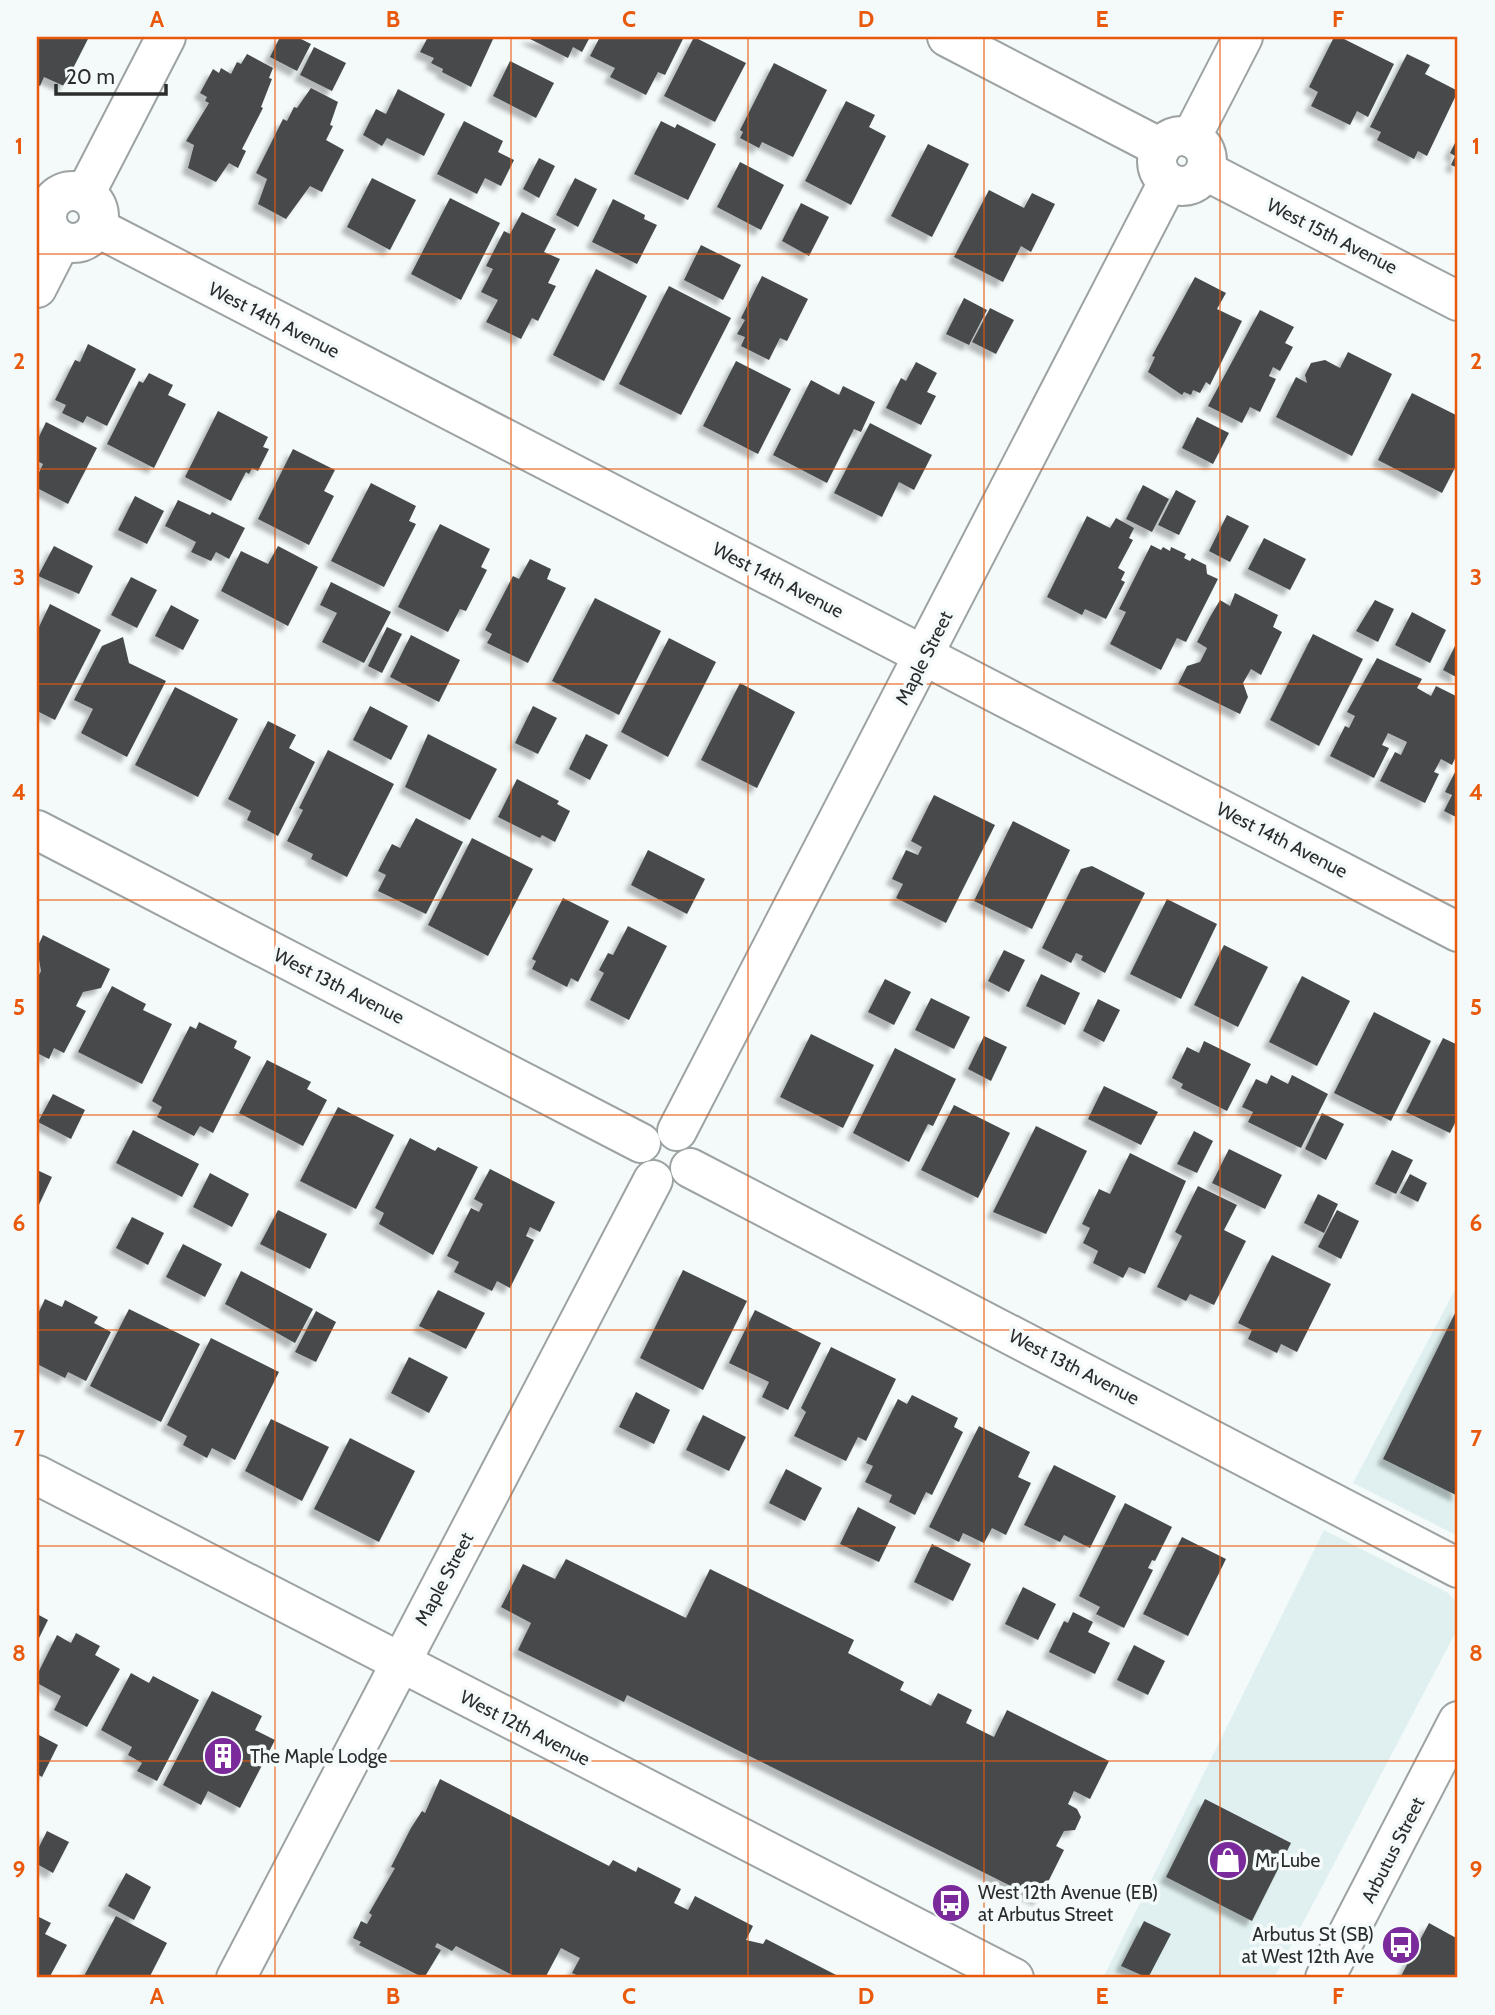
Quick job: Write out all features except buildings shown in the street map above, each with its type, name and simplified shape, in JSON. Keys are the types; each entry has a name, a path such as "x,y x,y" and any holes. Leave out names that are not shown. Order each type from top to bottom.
{"street":[{"path":"37,288 61,241 71,244 82,242 67,206 166,37"},
{"name":"West 15th Avenue","path":"947,37 1458,301"},
{"name":"Maple Street","path":"677,1131 926,656 1243,37"},
{"name":"West 14th Avenue","path":"67,206 1458,932"},
{"name":"West 13th Avenue","path":"37,830 641,1143"},
{"path":"661,1129 677,1131 690,1143 693,1160 690,1168 685,1176 670,1183 653,1180 646,1175 638,1160 641,1143 646,1136 661,1129"},
{"name":"West 13th Avenue","path":"690,1168 1458,1568"},
{"name":"Maple Street","path":"236,1978 653,1180"},
{"name":"West 12th Avenue","path":"37,1475 1014,1978"},
{"name":"Arbutus Street","path":"1325,1978 1458,1721"}],"shaded area":[{"path":"1458,1284 1458,1536 1353,1483"},
{"path":"1324,1530 1448,1593 1458,1604 1458,1628 1274,1978 1103,1978"}],"place":[{"name":"The Maple Lodge","path":"223,1756"},
{"name":"Mr Lube","path":"1228,1860"},
{"name":"West 12th Avenue (EB) at Arbutus Street","path":"951,1903"},
{"name":"Arbutus St (SB) at West 12th Ave","path":"1401,1945"}]}
